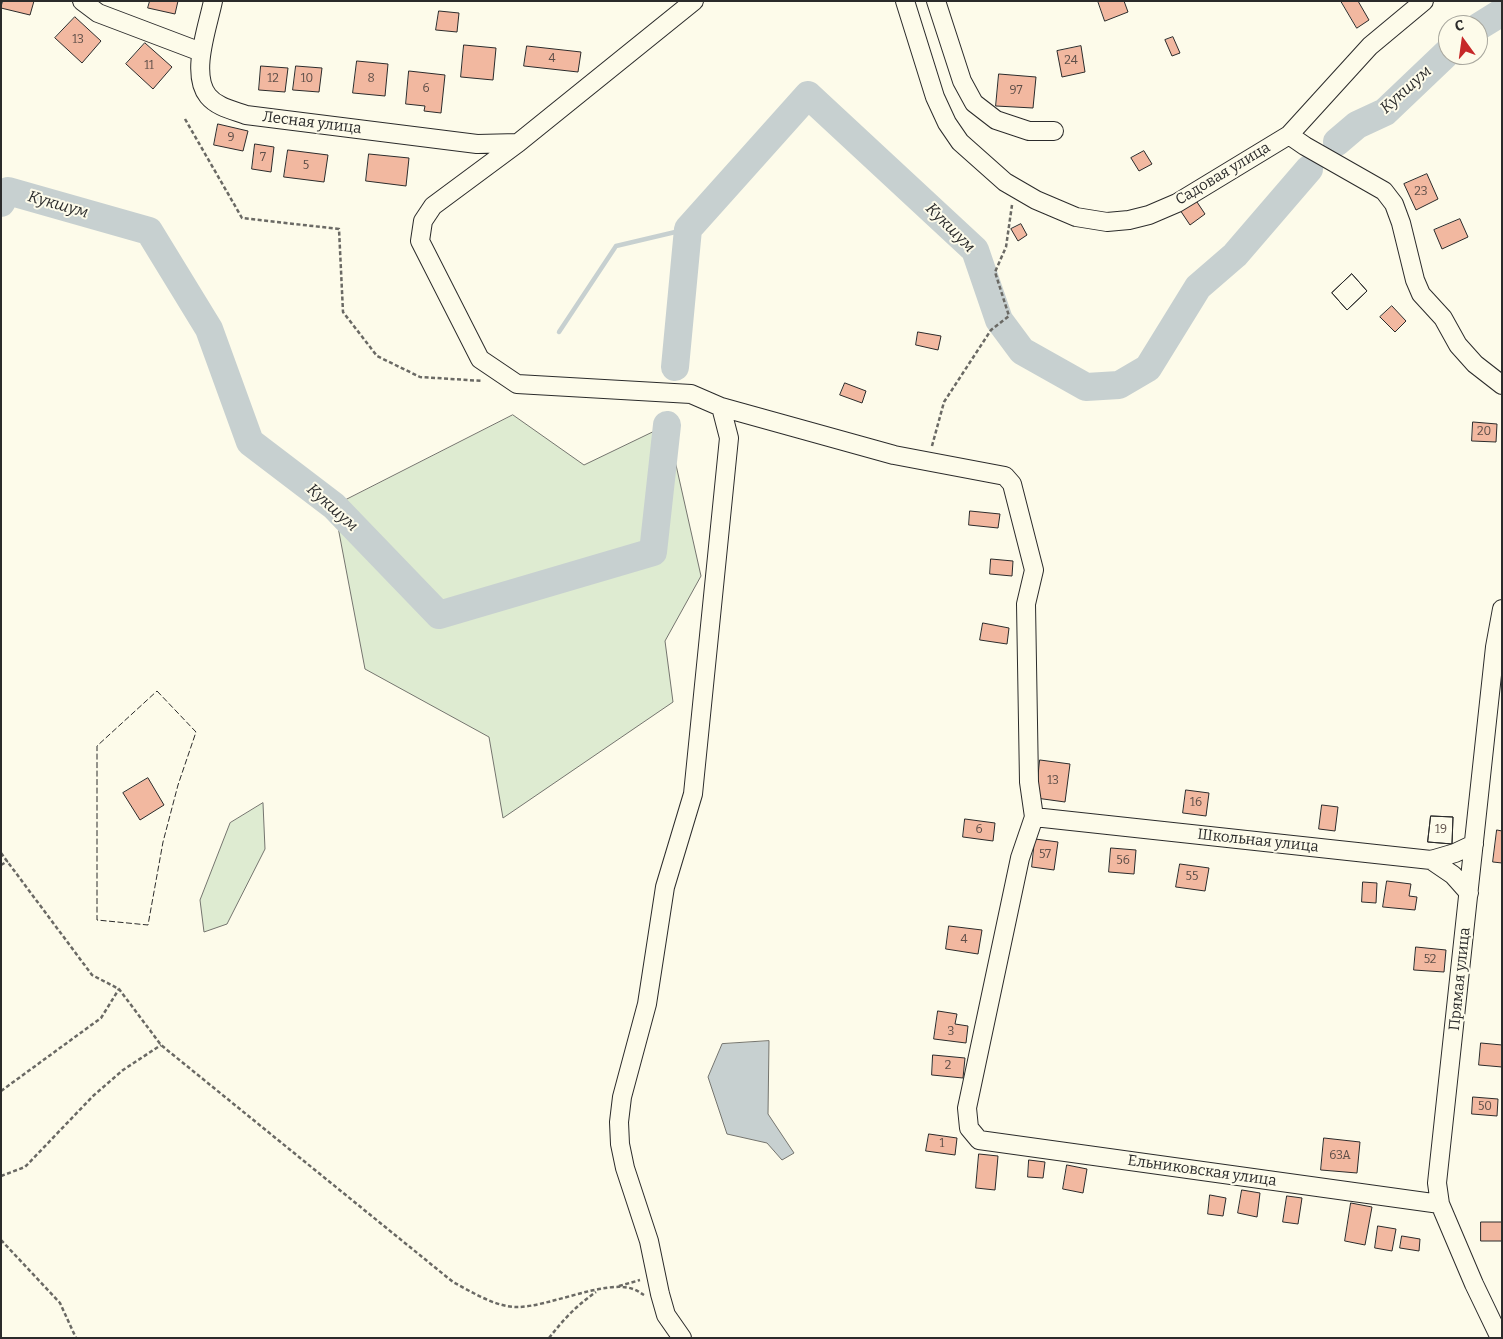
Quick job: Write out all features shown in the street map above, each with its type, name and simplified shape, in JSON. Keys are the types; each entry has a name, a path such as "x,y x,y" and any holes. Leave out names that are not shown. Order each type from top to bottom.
{"street":[{"path":"82,1 98,13 202,52"},
{"name":"Лесная улица","path":"213,1 202,52 201,82 208,96 221,107 246,115 477,144 518,144"},
{"path":"694,1 518,144 433,206 423,221 420,241 480,359 517,384 691,394 722,406 894,455 1004,476 1012,484 1034,570 1026,604 1029,782 1034,817"},
{"name":"Садовая улица","path":"905,1 935,98 947,123 960,142 982,164 1014,188 1036,200 1076,216 1107,222 1129,220 1150,215 1177,202 1289,135 1370,46 1424,1"},
{"path":"936,1 962,81 974,103 996,120 1030,132 1054,131"},
{"path":"1289,135 1384,191 1394,204 1401,222 1415,280 1421,294 1443,318 1458,345 1475,364 1502,385"},
{"path":"682,1338 666,1315 649,1241 620,1144 619,1122 622,1097 647,1004 665,887 693,794 729,438 722,406"},
{"name":"Прямая улица","path":"1500,1338 1474,1284 1440,1204 1437,1184 1495,647 1502,610"},
{"name":"Школьная улица","path":"1034,817 1431,860 1453,875 1469,893"},
{"name":"Ельниковская улица","path":"1034,817 1020,858 967,1108 969,1128 979,1140 1440,1204"},
{"path":"1431,860 1455,853 1474,844"}],"path":[{"path":"185,119 242,218 338,228 343,312 377,356 420,378 488,382"},
{"path":"928,462 944,402 991,330 1008,316 995,272 1006,247 1014,188"},
{"path":"1,853 92,975 119,989 161,1045 453,1282 488,1300 515,1307 535,1306 643,1279 650,1273 654,1264"},
{"path":"1,865 8,861"},
{"path":"1,1091 101,1018 119,989"},
{"path":"1,1176 24,1167 105,1086 123,1070 161,1045"},
{"path":"1,1240 60,1303 76,1338"},
{"path":"612,1287 633,1289 646,1296"},
{"path":"549,1338 580,1302 598,1290"}],"green space":[{"path":"513,415 584,465 667,425 701,576 665,641 673,702 503,818 489,737 365,669 334,506"},
{"path":"263,803 265,849 227,924 204,932 200,900 230,823"}],"shaded area":[{"path":"769,1041 768,1114 794,1153 782,1160 767,1143 727,1134 708,1077 722,1044"}],"building":[{"path":"3,1 34,1 30,15 1,8"},
{"path":"150,1 178,1 175,14 148,8"},
{"path":"1098,1 1124,1 1128,12 1105,21"},
{"path":"1341,1 1358,1 1369,20 1357,28"},
{"path":"439,11 459,13 457,32 436,30"},
{"path":"75,17 101,41 82,63 55,38"},
{"path":"1173,37 1180,53 1172,56 1165,40"},
{"path":"145,43 172,67 153,89 126,64"},
{"path":"464,45 496,48 493,80 461,77"},
{"path":"527,46 581,52 578,72 524,66"},
{"path":"1081,46 1085,72 1062,77 1057,51"},
{"path":"357,61 388,64 385,96 353,93"},
{"path":"261,66 288,68 285,92 259,90"},
{"path":"296,66 322,68 319,92 293,90"},
{"path":"409,71 445,75 441,113 424,111 425,106 406,104"},
{"path":"999,74 1036,77 1033,108 996,106"},
{"path":"218,124 248,131 243,151 214,145"},
{"path":"255,144 274,147 271,172 252,169"},
{"path":"288,150 328,155 324,182 284,177"},
{"path":"1144,151 1152,164 1139,171 1131,158"},
{"path":"369,154 409,158 406,186 366,181"},
{"path":"1427,174 1438,199 1416,210 1404,184"},
{"path":"1195,199 1205,214 1190,225 1180,210"},
{"path":"1460,219 1468,237 1442,249 1434,230"},
{"path":"1021,224 1027,235 1018,241 1011,229"},
{"path":"1352,274 1367,291 1347,310 1332,293"},
{"path":"1352,274 1367,291 1347,310 1332,293"},
{"path":"1392,306 1406,321 1395,332 1380,317"},
{"path":"918,332 941,336 938,350 916,345"},
{"path":"845,383 866,391 862,403 840,395"},
{"path":"1473,422 1497,424 1496,442 1472,441"},
{"path":"970,511 1000,514 998,528 969,525"},
{"path":"991,559 1013,561 1012,576 990,574"},
{"path":"983,623 1009,628 1007,644 980,640"},
{"path":"1040,760 1070,764 1065,802 1036,798"},
{"path":"148,778 164,805 140,820 123,793"},
{"path":"1186,790 1209,793 1206,816 1183,813"},
{"path":"1322,805 1338,807 1335,831 1319,829"},
{"path":"1431,816 1453,817 1452,844 1428,842"},
{"path":"1431,816 1453,817 1452,844 1428,842"},
{"path":"965,819 995,823 993,841 963,837"},
{"path":"1497,830 1502,831 1502,863 1493,862"},
{"path":"1035,839 1058,842 1054,870 1032,867"},
{"path":"1111,848 1136,850 1134,874 1109,872"},
{"path":"1180,864 1209,868 1205,891 1176,887"},
{"path":"1387,881 1411,884 1409,896 1417,897 1415,910 1383,907"},
{"path":"1363,882 1377,883 1376,903 1362,902"},
{"path":"949,926 982,930 978,954 946,949"},
{"path":"1416,947 1446,950 1444,972 1414,970"},
{"path":"938,1011 957,1014 955,1024 968,1026 966,1043 934,1039"},
{"path":"1481,1043 1502,1045 1502,1067 1479,1065"},
{"path":"933,1055 965,1058 963,1078 932,1075"},
{"path":"1473,1097 1498,1099 1497,1116 1472,1114"},
{"path":"929,1134 957,1138 955,1155 926,1151"},
{"path":"1324,1138 1360,1142 1357,1173 1321,1170"},
{"path":"979,1154 998,1156 995,1190 976,1188"},
{"path":"1029,1160 1045,1162 1043,1178 1028,1177"},
{"path":"1067,1165 1087,1169 1083,1193 1063,1189"},
{"path":"1242,1190 1260,1193 1257,1217 1238,1213"},
{"path":"1210,1195 1226,1198 1223,1216 1208,1214"},
{"path":"1287,1196 1302,1198 1298,1224 1283,1222"},
{"path":"1351,1203 1372,1207 1365,1245 1345,1241"},
{"path":"1481,1222 1502,1222 1502,1241 1481,1241"},
{"path":"1378,1226 1396,1229 1392,1251 1375,1248"},
{"path":"1402,1236 1420,1239 1419,1251 1400,1248"}],"waterway":[{"name":"Кукшум","path":"1488,21 1502,12"},
{"name":"Кукшум","path":"1337,142 1357,125 1385,112 1438,62"},
{"name":"Кукшум","path":"675,367 688,229 808,95 975,250 999,320 1022,351 1086,387 1119,385 1148,368 1198,287 1235,255 1309,169"},
{"name":"Кукшум","path":"1,203 8,191 149,231 209,329 250,442 334,506 439,615 653,552 667,425"},
{"path":"559,332 616,246 688,229"}],"fence":[{"path":"157,691 196,732 178,785 163,842 148,925 97,920 97,746 157,691"}]}
